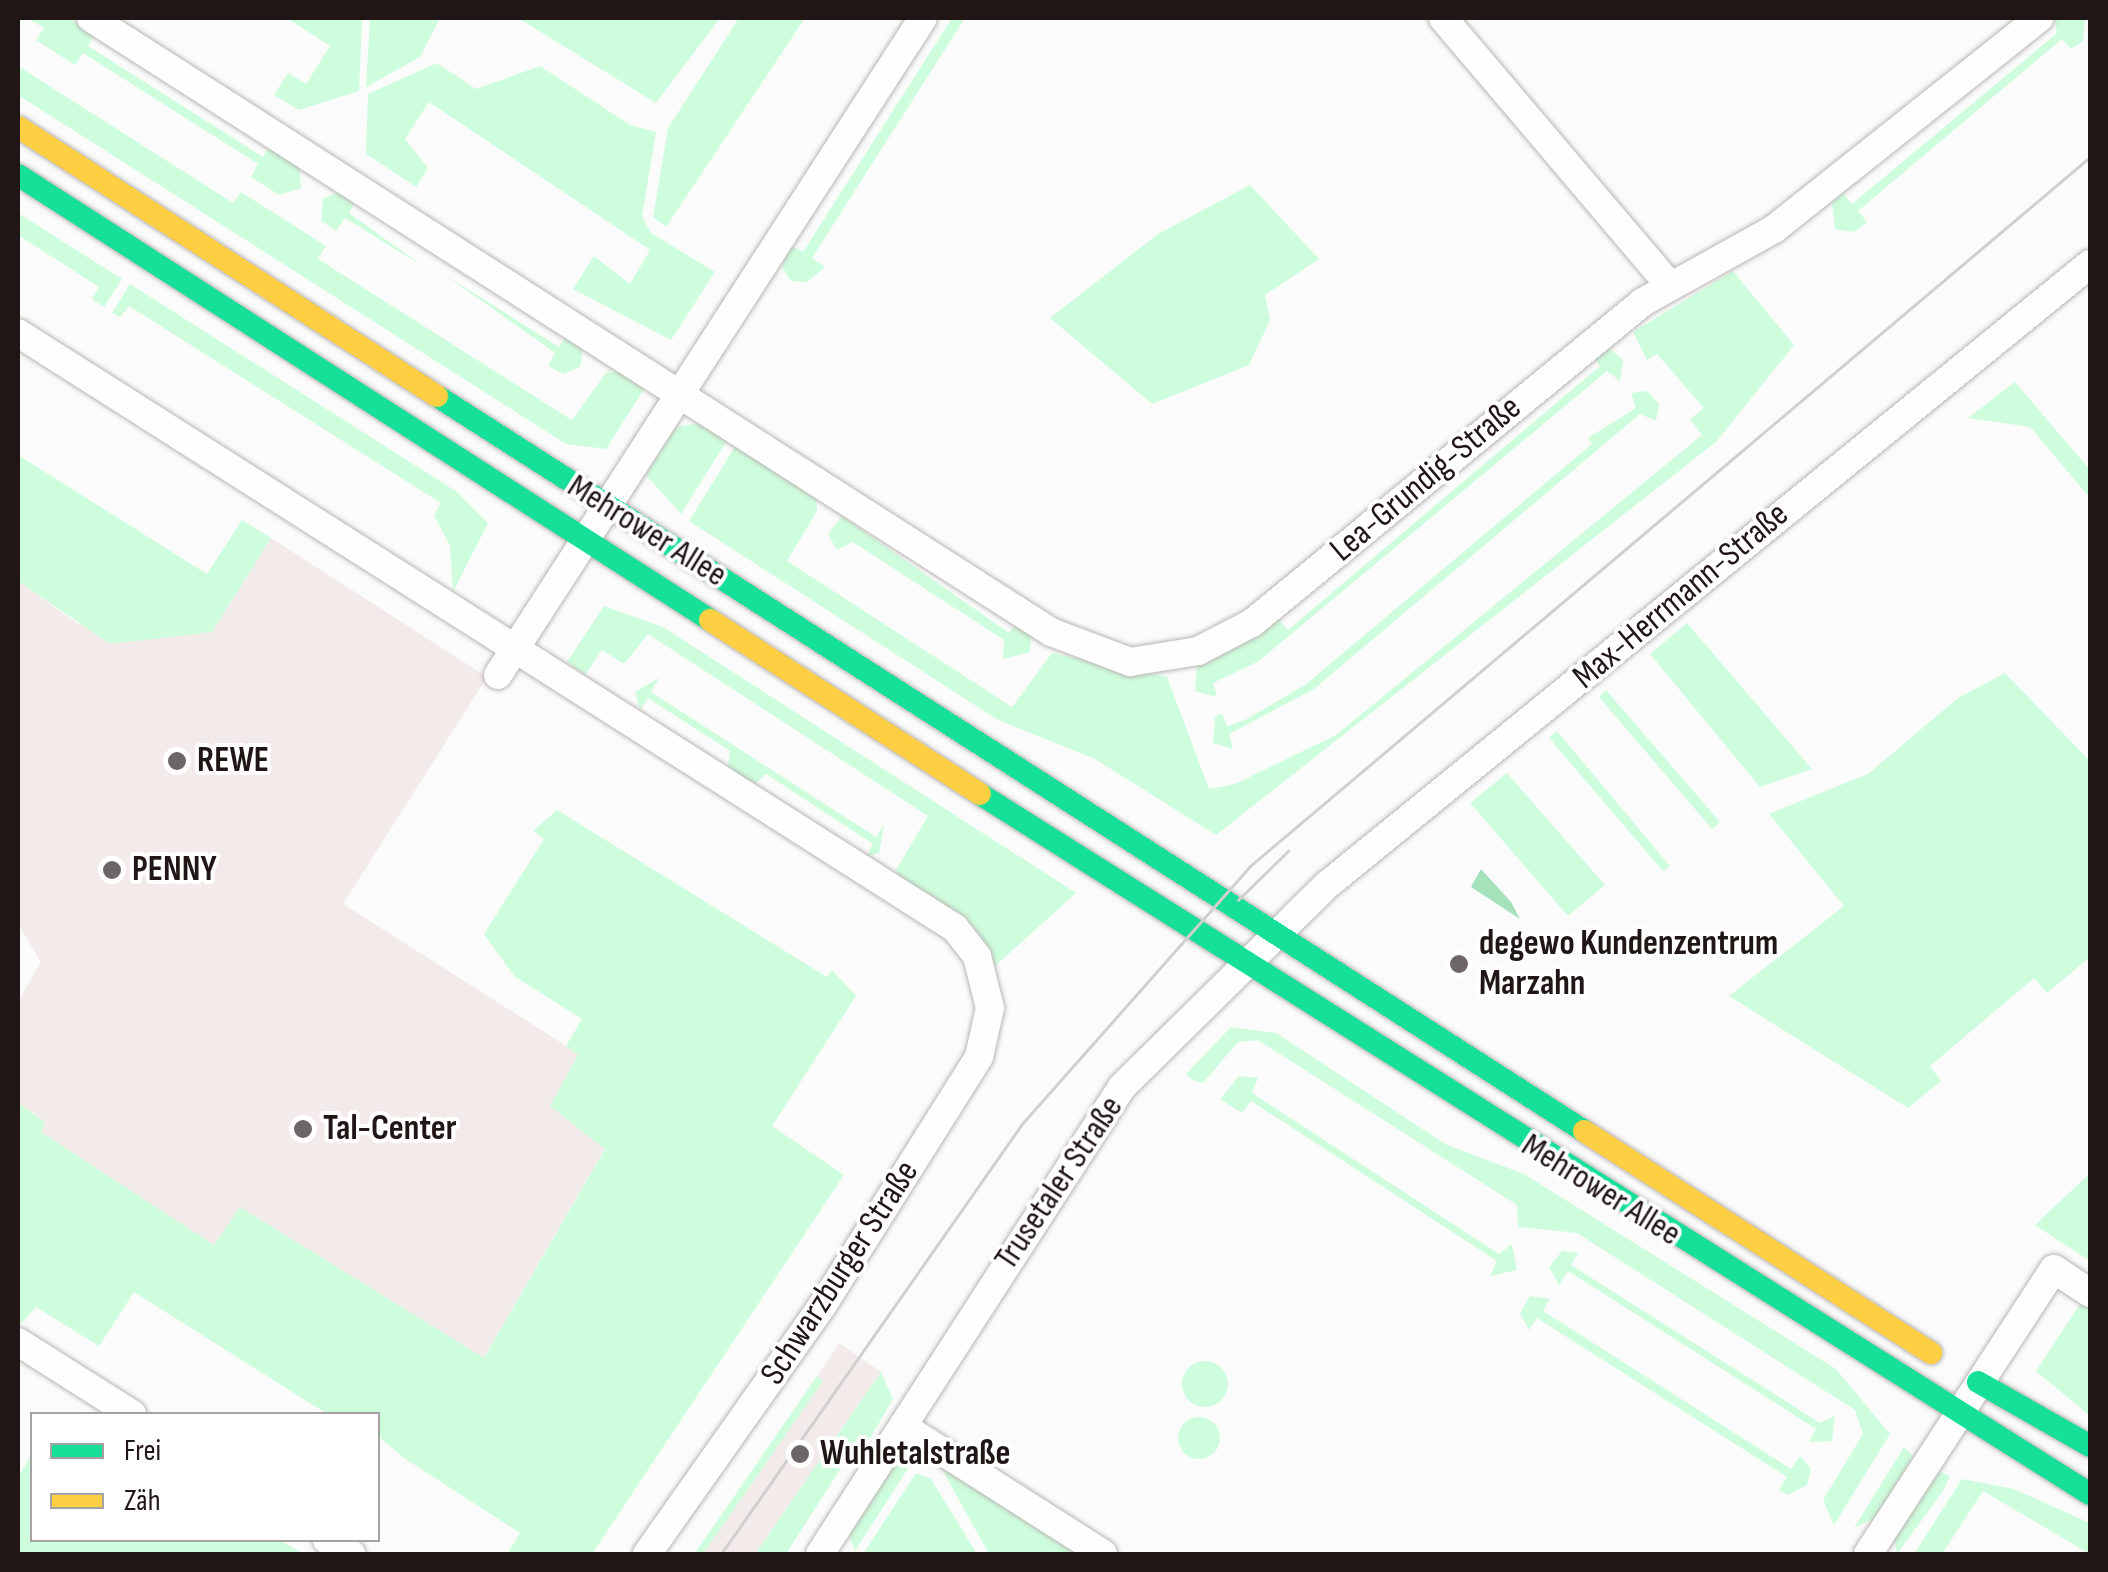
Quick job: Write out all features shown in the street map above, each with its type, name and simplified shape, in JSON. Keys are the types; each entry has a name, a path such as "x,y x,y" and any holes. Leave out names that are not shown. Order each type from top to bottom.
{"main road":[{"name":"Mehrower Allee","path":"18,128 1931,1352"},
{"name":"Mehrower Allee","path":"18,175 1956,1417 2090,1494"},
{"path":"1978,1382 2090,1446"}],"street":[{"path":"90,18 680,391"},
{"path":"498,674 923,18"},
{"path":"1443,18 1668,283"},
{"name":"Lea-Grundig-Straße","path":"680,391 1082,650 1130,662 1174,656 1252,624 1668,283 1774,229 2039,18"},
{"name":"Max-Herrmann-Straße","path":"1276,934 2090,264"},
{"path":"18,333 516,648"},
{"name":"Schwarzburger Straße","path":"516,648 955,928 986,974 990,1008 979,1057 822,1306 647,1554"},
{"path":"1246,964 1276,934"},
{"name":"Trusetaler Straße","path":"829,1551 1098,1115 1246,964"},
{"path":"1868,1554 2054,1269 2090,1293"},
{"path":"18,1342 129,1412"},
{"path":"904,1428 1103,1554"}],"shaded area":[{"path":"27,18 69,18 95,34 88,46 263,157 270,146 299,164 301,188 279,195 251,177 258,164 83,53 75,65 36,40 44,28"},
{"path":"287,18 362,18 359,91 299,110 274,95 288,73 306,84 330,46"},
{"path":"370,18 440,18 420,57 366,87"},
{"path":"518,18 720,18 656,103"},
{"path":"739,18 805,18 666,227 653,217 668,128"},
{"path":"952,18 965,18 812,258 825,267 807,282 791,281 782,267 790,245 803,252"},
{"path":"2054,18 2085,18 2083,41 2071,49 2062,39 1858,211 1867,222 1854,232 1835,229 1832,203 1843,193 1852,204 2057,33"},
{"path":"437,63 476,89 540,66 630,125 656,132 642,216 651,233 715,272 671,340 573,289 594,256 630,284 650,250 429,102 405,139 428,168 416,187 366,154 368,94"},
{"path":"18,66 233,203 241,192 326,246 318,259 572,420 606,373 619,371 644,389 606,449 566,444 18,95"},
{"path":"1250,185 1319,259 1265,295 1270,320 1249,365 1152,404 1050,318 1158,234"},
{"path":"338,192 356,200 349,213 424,267 345,218 336,231 321,221 323,199"},
{"path":"18,213 122,279 104,307 92,299 99,287 18,235"},
{"path":"1733,271 1794,345 1717,441 1216,835 1095,759 998,720 689,521 738,442 816,495 817,511 787,561 1012,707 1052,653 1167,677 1209,789 1235,784 1336,735 1702,435 1690,419 1704,408 1657,354 1647,360 1633,332"},
{"path":"444,274 559,347 567,334 583,349 580,367 563,374 548,366 555,353"},
{"path":"130,284 457,492 488,523 453,592 450,546 434,515 441,503 129,306 120,317 112,313"},
{"path":"1609,348 1623,360 1620,381 1607,371 1259,661 1213,683 1217,697 1195,691 1197,665 1278,619 1288,630 1600,366 1591,354"},
{"path":"2015,382 2090,470 2090,498 2030,427 1968,418"},
{"path":"1647,391 1659,404 1656,421 1640,414 1314,689 1229,734 1233,749 1213,743 1215,717 1222,713 1227,726 1245,720 1305,685 1592,444 1588,438 1636,408 1631,393"},
{"path":"706,422 729,437 681,514 646,475 676,427"},
{"path":"18,455 207,574 242,520 271,538 212,632 110,644 18,581"},
{"path":"842,516 1009,633 1017,622 1031,637 1030,652 1003,659 1004,640 853,542 837,550 828,534"},
{"path":"271,538 487,677 343,904 579,1054 605,1148 483,1359 241,1208 214,1246 40,1132 45,1121 18,1103 18,1002 41,962 18,924 18,581 78,624 212,632"},
{"path":"604,606 663,627 1076,893 994,967 901,880 896,870 928,816 648,634 624,664 602,650 585,675 567,662"},
{"path":"1687,623 1812,769 1760,787 1650,654"},
{"path":"2005,673 2090,761 2090,957 2047,993 2034,978 1930,1066 1941,1081 1908,1108 1729,996 1844,906 1769,814 1868,774 1958,698"},
{"path":"659,678 651,692 876,837 884,825 879,853 866,857 873,844 766,774 754,785 728,767 730,751 648,698 640,710 635,692"},
{"path":"1606,690 1720,822 1712,829 1599,697"},
{"path":"1557,731 1670,866 1663,871 1549,738"},
{"path":"1507,773 1605,885 1568,916 1470,803"},
{"path":"557,810 827,977 832,970 856,996 772,1126 844,1175 592,1554 507,1554 520,1533 404,1458 380,1438 380,1412 324,1412 134,1292 99,1346 36,1307 18,1327 18,1103 45,1122 41,1132 214,1245 240,1207 484,1358 605,1149 550,1106 578,1055 566,1046 582,1019 514,976 484,934 544,839 533,831"},
{"path":"1481,869 1511,902 1520,919 1471,887"},
{"path":"1231,1027 1276,1033 1447,1145 1524,1174 1836,1369 1890,1434 1834,1525 1823,1500 1863,1434 1855,1410 1577,1233 1518,1227 1517,1205 1258,1040 1238,1042 1203,1083 1192,1080 1186,1074"},
{"path":"1239,1076 1258,1078 1252,1093 1499,1254 1512,1244 1517,1270 1490,1276 1497,1261 1251,1101 1242,1113 1220,1099"},
{"path":"2090,1173 2090,1261 2035,1225"},
{"path":"1562,1251 1578,1253 1571,1265 1820,1423 1835,1416 1832,1441 1809,1442 1816,1429 1568,1271 1559,1285 1549,1267"},
{"path":"1530,1296 1550,1299 1543,1311 1791,1469 1800,1456 1811,1469 1807,1485 1788,1495 1779,1490 1787,1477 1537,1318 1529,1330 1520,1313"},
{"path":"2080,1304 2090,1305 2090,1416 2036,1371"},
{"path":"839,1343 881,1372 755,1554 703,1554"},
{"path":"1205,1361 1221,1368 1228,1384 1221,1400 1205,1407 1189,1400 1182,1384 1189,1368"},
{"path":"881,1372 893,1399 863,1450 855,1446 786,1554 755,1554"},
{"path":"817,1376 823,1381 703,1554 695,1553"},
{"path":"1199,1417 1214,1423 1220,1438 1214,1453 1199,1459 1184,1453 1178,1438 1184,1423"},
{"path":"1904,1447 1913,1456 1877,1517 1854,1528"},
{"path":"30,1457 30,1542 283,1542 303,1554 18,1554 18,1477"},
{"path":"895,1458 909,1467 855,1551 849,1534"},
{"path":"938,1462 1085,1554 989,1554"},
{"path":"1936,1470 1950,1476 1897,1554 1894,1538"},
{"path":"916,1473 931,1479 977,1554 863,1554"},
{"path":"1962,1479 2014,1489 2090,1523 2090,1554 1983,1491 1942,1554 1914,1554"}],"tram line":[{"path":"721,1554 1022,1124 1249,867 2090,157"},
{"path":"1238,900 1288,851"}],"traffic: fast":[{"path":"18,175 710,620"},
{"path":"437,396 1584,1131"},
{"path":"980,794 2090,1494"},
{"path":"1978,1382 2090,1446"}],"traffic: slow":[{"path":"18,127 437,396"},
{"path":"710,620 980,794"},
{"path":"1584,1131 1931,1353"}],"place":[{"name":"REWE","path":"177,761"},
{"name":"PENNY","path":"112,870"},
{"name":"degewo Kundenzentrum Marzahn","path":"1459,964"},
{"name":"Tal-Center","path":"303,1129"},
{"name":"Wuhletalstraße","path":"800,1454"}]}
